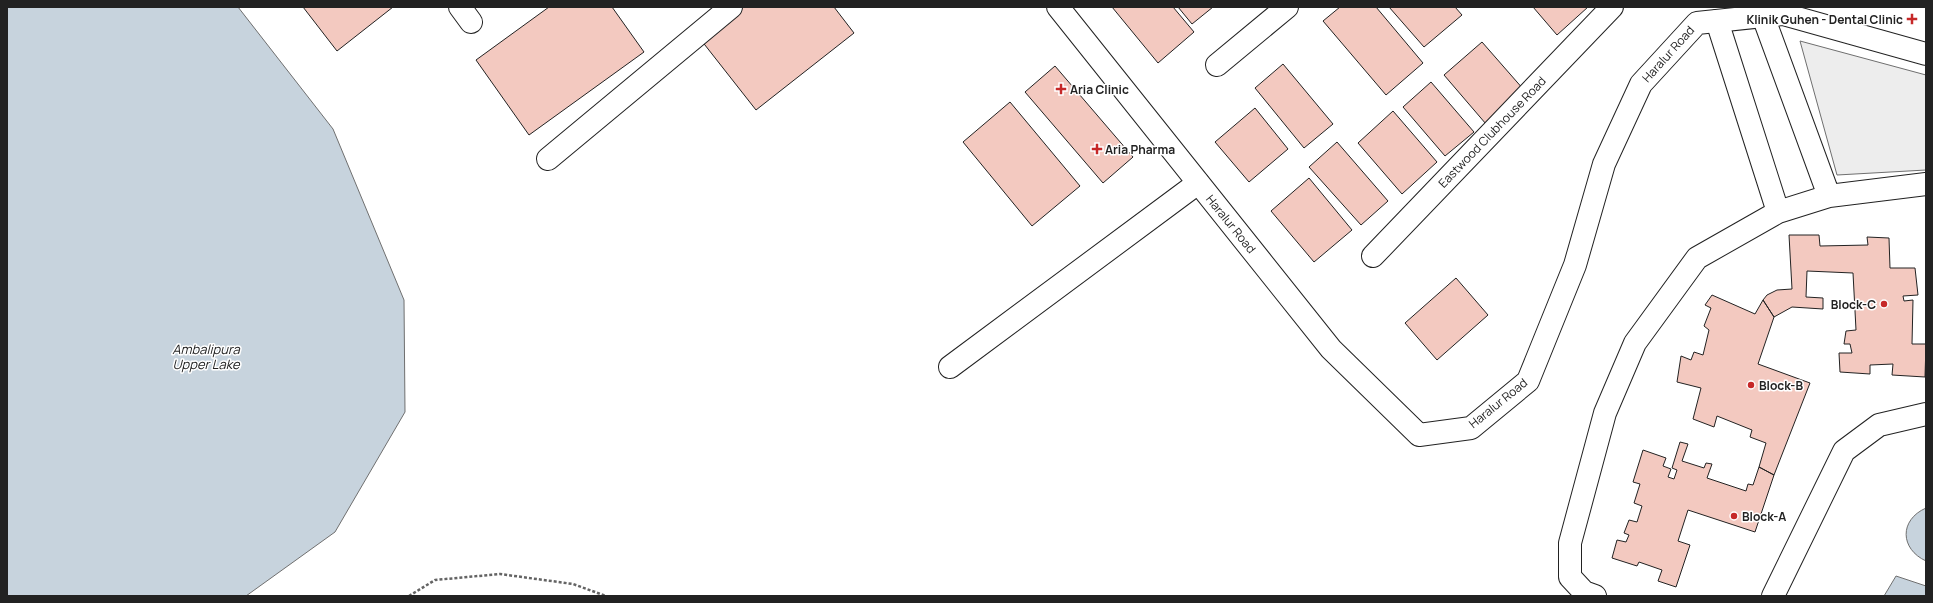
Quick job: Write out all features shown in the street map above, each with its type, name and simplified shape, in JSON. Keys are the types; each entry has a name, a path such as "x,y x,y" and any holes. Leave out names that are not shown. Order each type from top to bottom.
{"street":[{"path":"548,159 731,7"},
{"name":"Haralur Road","path":"1058,7 1331,350 1418,435 1471,428 1528,381 1574,265 1604,164 1641,84 1697,23 1717,21 1764,12 1783,14 1926,54"},
{"path":"1217,65 1287,7"},
{"name":"Eastwood Clubhouse Road","path":"1373,256 1612,7"},
{"path":"1764,12 1829,196"},
{"path":"1717,21 1778,212"},
{"path":"950,367 1198,183"},
{"path":"1595,596 1584,592 1570,577 1570,543 1605,413 1635,343 1697,258 1778,212 1829,196 1926,184"},
{"path":"1773,596 1844,451 1879,425 1926,414"}],"path":[{"path":"409,596 435,580 500,574 573,584 606,596"}],"shaded area":[{"path":"1800,41 1926,75 1926,170 1837,175"}],"water":[{"name":"Ambalipura Upper Lake","path":"7,7 238,7 333,129 404,300 405,412 335,532 246,596 7,596"},
{"path":"1926,508 1926,561 1917,556 1911,549 1907,542 1906,534 1907,527 1911,520 1917,513"},
{"path":"1896,576 1926,586 1926,596 1884,596"}],"building":[{"path":"303,7 393,7 337,51"},
{"path":"549,7 612,7 644,52 529,135 476,60"},
{"path":"743,7 834,7 854,33 756,110 701,40"},
{"path":"1112,7 1173,7 1194,32 1158,63"},
{"path":"1178,7 1213,7 1192,24"},
{"path":"1340,7 1376,7 1423,63 1386,95 1323,21"},
{"path":"1389,7 1455,7 1462,15 1424,47"},
{"path":"1533,7 1588,7 1557,35"},
{"path":"1482,42 1524,90 1486,124 1444,75"},
{"path":"1283,64 1333,124 1304,148 1255,88"},
{"path":"1055,66 1133,157 1103,183 1025,92"},
{"path":"1431,82 1474,132 1445,156 1403,107"},
{"path":"1010,102 1080,186 1032,226 963,142"},
{"path":"1255,108 1288,149 1249,182 1215,142"},
{"path":"1393,111 1437,162 1402,194 1358,143"},
{"path":"1337,142 1388,201 1361,225 1309,167"},
{"path":"1309,178 1352,230 1314,262 1271,211"},
{"name":"Block-C","path":"1789,235 1819,235 1820,246 1868,245 1867,237 1889,238 1890,268 1915,268 1918,295 1903,296 1904,301 1913,300 1912,344 1926,344 1925,377 1892,375 1893,364 1870,365 1870,374 1840,372 1839,353 1852,353 1850,344 1844,344 1846,331 1856,330 1853,273 1807,271 1806,297 1823,298 1823,309 1792,307 1774,317 1763,300 1767,295 1777,290 1792,289"},
{"path":"1456,278 1488,315 1437,360 1405,323"},
{"name":"Block-B","path":"1712,295 1755,314 1763,300 1774,317 1758,364 1810,383 1774,475 1759,467 1766,443 1750,437 1752,430 1717,416 1714,427 1693,419 1701,388 1677,382 1681,356 1691,360 1694,352 1703,355 1709,330 1704,326 1711,308 1705,305"},
{"name":"Block-A","path":"1680,442 1688,444 1682,461 1704,468 1706,463 1712,464 1707,478 1746,491 1748,484 1753,485 1759,467 1774,475 1755,532 1688,510 1678,541 1690,545 1676,587 1658,581 1662,570 1639,562 1637,566 1612,558 1617,540 1626,542 1629,535 1624,533 1629,520 1637,522 1642,506 1634,503 1640,484 1633,482 1643,450 1666,458 1663,466 1671,469 1668,477 1674,479 1677,470 1672,468"}],"place":[{"name":"Klinik Guhen - Dental Clinic","path":"1912,19"},
{"name":"Aria Clinic","path":"1061,89"},
{"name":"Aria Pharma","path":"1097,149"},
{"name":"Block-C","path":"1884,304"},
{"name":"Block-B","path":"1751,385"},
{"name":"Block-A","path":"1734,516"}]}
